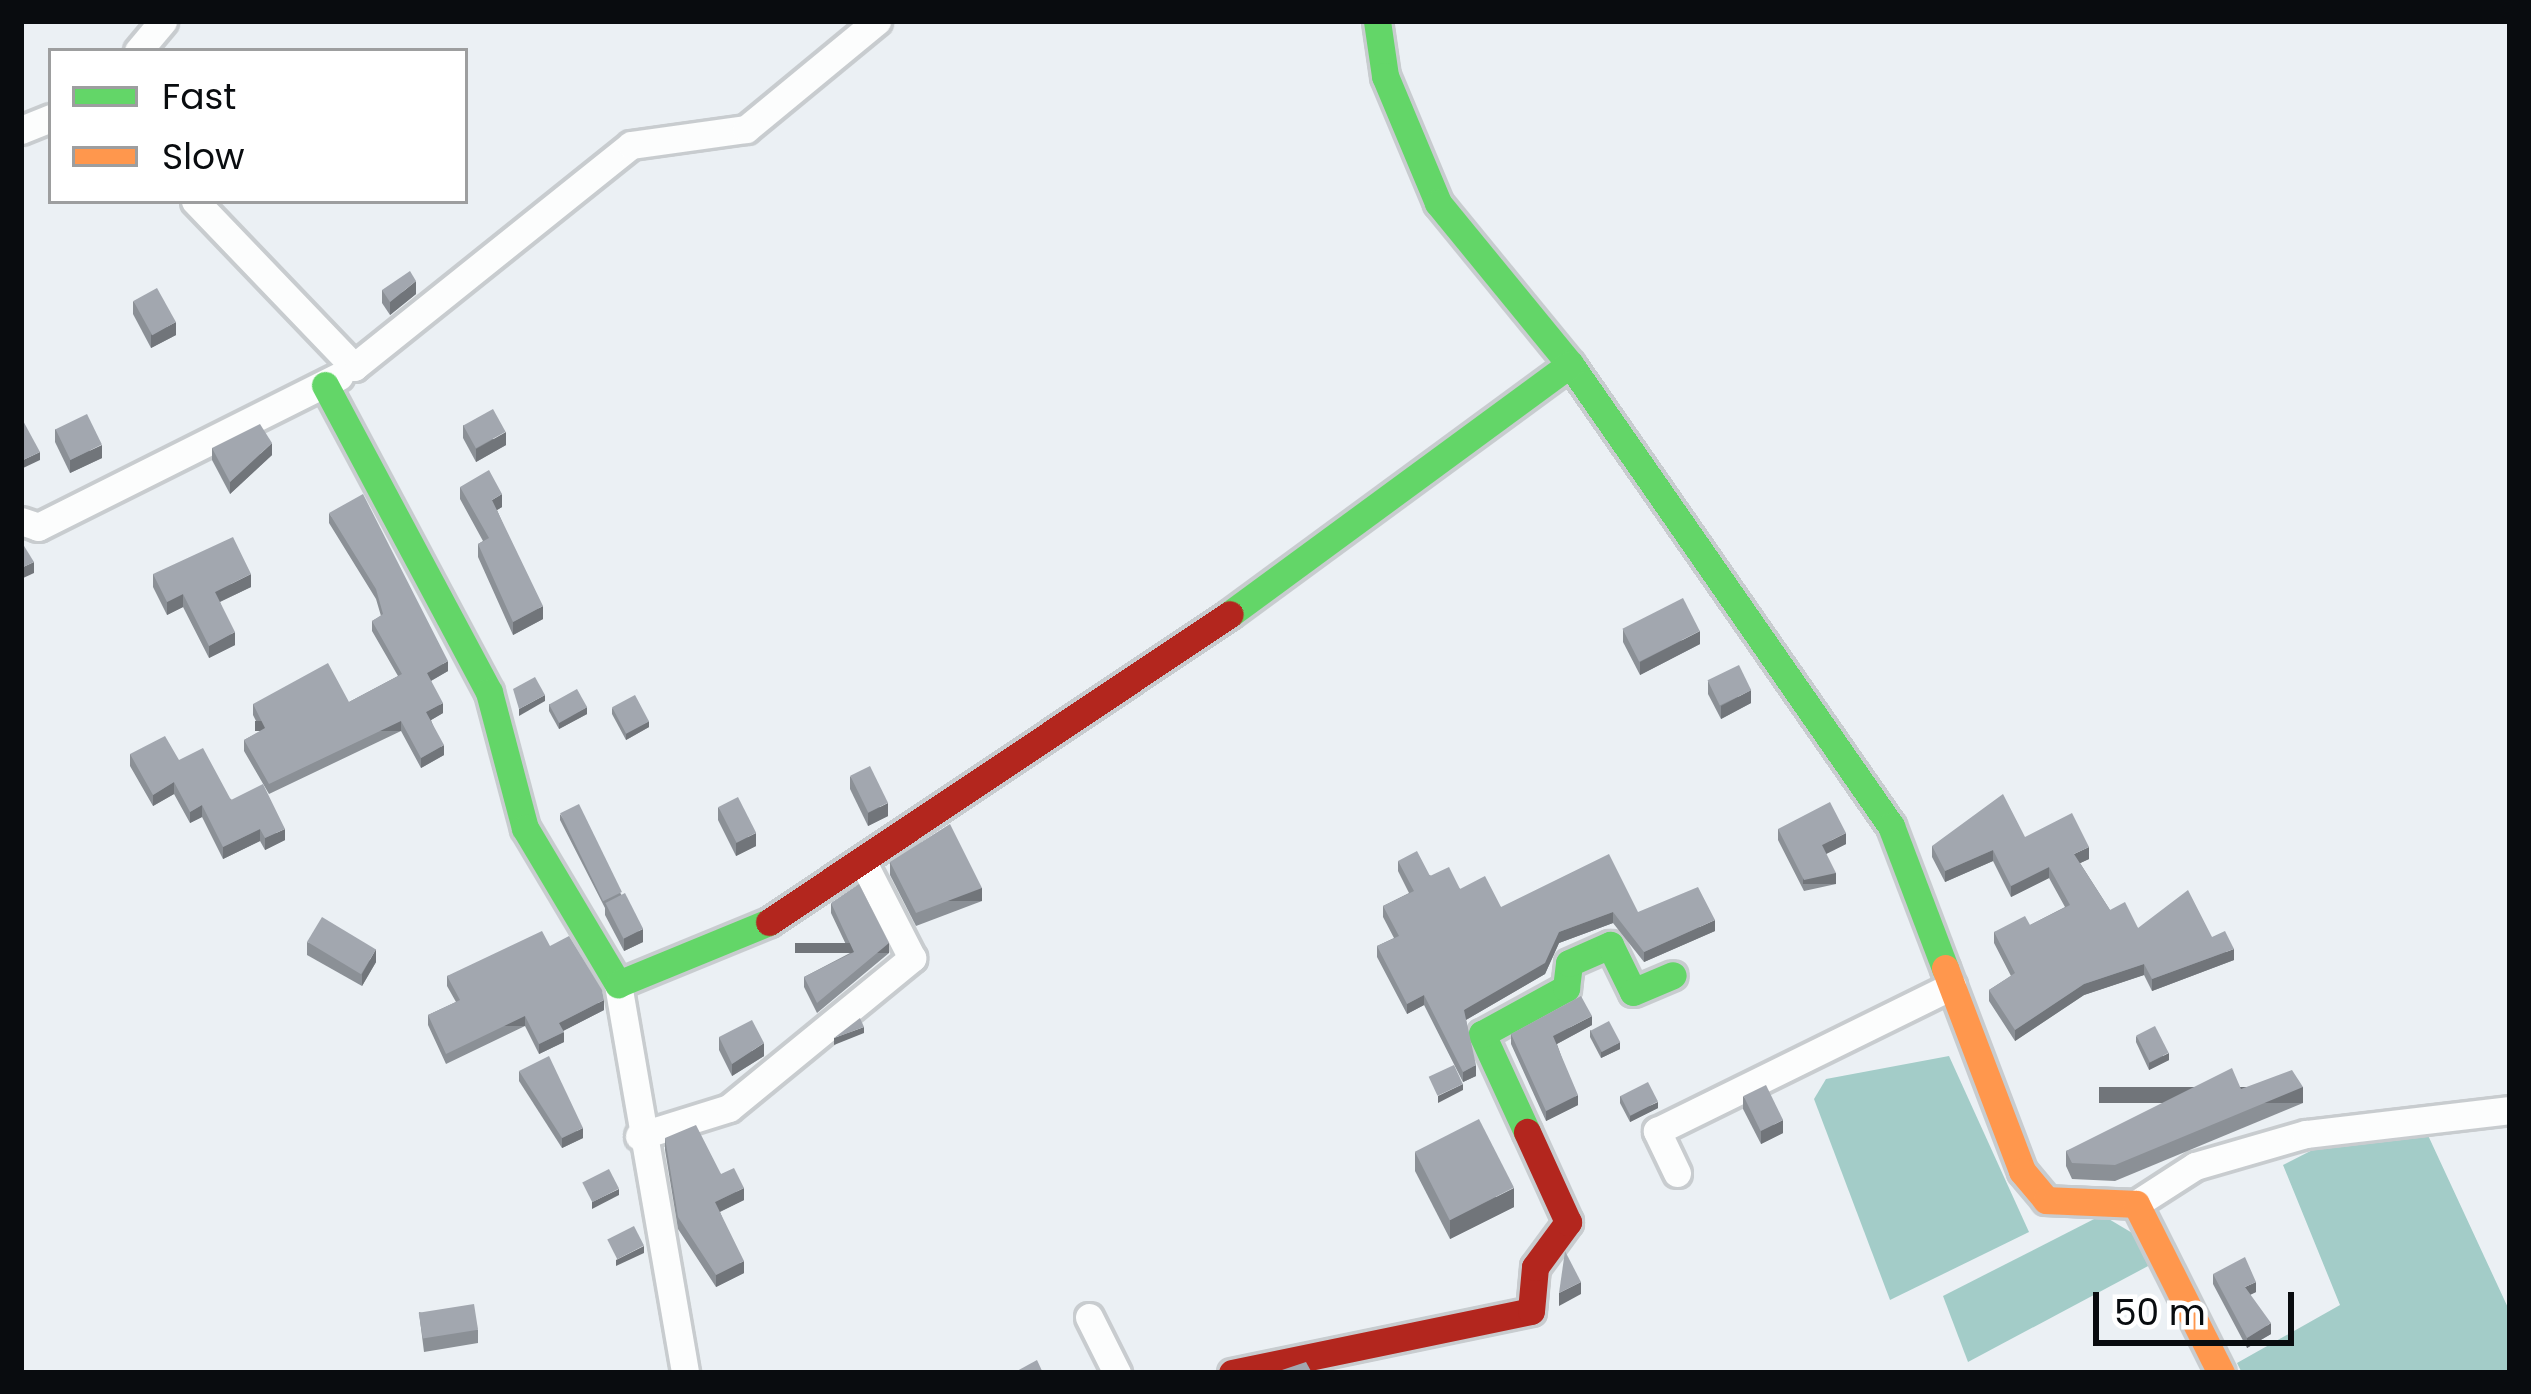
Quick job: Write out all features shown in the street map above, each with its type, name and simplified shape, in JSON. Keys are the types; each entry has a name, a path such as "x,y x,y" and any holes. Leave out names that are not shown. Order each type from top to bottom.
{"street":[{"path":"140,48 163,21"},
{"path":"21,521 38,527 325,385 354,367 631,145 746,129 877,21"},
{"path":"1377,21 1385,76 1438,203 1570,364 1891,826 2022,1171 2046,1200 2136,1204 2195,1166 2306,1134 2510,1110"},
{"path":"198,204 354,367"},
{"path":"618,983 785,916 1092,716 1570,364"},
{"path":"325,385 489,692 525,828 618,983 639,1136 685,1373"},
{"path":"639,1136 729,1108 912,958 864,863"},
{"path":"1232,1373 1531,1311 1535,1268 1568,1222 1482,1034 1566,988 1569,963 1610,945 1633,992 1673,975"},
{"path":"1677,1173 1657,1131 1952,986"},
{"path":"2136,1204 2222,1373"},
{"path":"1089,1317 1117,1373"}],"shaded area":[{"path":"1949,1056 2029,1232 1890,1300 1814,1099 1826,1079"},
{"path":"2426,1131 2510,1312 2510,1373 2242,1373 2237,1363 2340,1305 2283,1165 2332,1140"},
{"path":"2102,1215 2134,1234 2150,1265 1968,1362 1943,1296"}],"building":[{"path":"410,271 416,281 390,302 382,290"},
{"path":"157,288 176,322 152,335 133,301"},
{"path":"493,409 506,432 476,448 463,425"},
{"path":"87,414 102,445 70,460 56,429"},
{"path":"21,417 40,452 21,461"},
{"path":"260,424 272,443 230,482 212,448"},
{"path":"489,470 502,494 492,500 543,606 513,622 478,544 489,538 460,487"},
{"path":"363,494 448,661 427,673 443,703 426,712 444,745 421,758 401,721 269,784 244,740 265,728 253,704 328,663 349,702 402,674 372,621 383,614 376,589 329,513"},
{"path":"233,537 251,574 215,592 235,632 209,646 183,594 167,602 153,574"},
{"path":"21,541 34,562 21,568"},
{"path":"1683,598 1700,631 1639,662 1622,629"},
{"path":"1739,665 1751,690 1720,706 1708,680"},
{"path":"535,677 545,695 519,709 513,689"},
{"path":"577,689 587,707 559,723 549,705"},
{"path":"635,695 649,721 626,734 612,707"},
{"path":"165,736 179,760 203,748 231,800 263,784 285,829 265,838 260,829 223,847 202,805 190,812 174,782 153,795 130,754"},
{"path":"870,766 888,803 868,812 850,776"},
{"path":"2003,794 2025,837 2072,813 2089,847 2074,854 2110,910 2125,902 2138,928 2188,890 2212,937 2225,931 2234,949 2152,979 2144,964 2084,984 2015,1030 1989,990 2015,973 1994,932 2025,916 2030,925 2070,905 2049,867 2011,886 1993,850 1945,871 1932,846"},
{"path":"738,797 756,833 737,843 718,807"},
{"path":"1830,802 1846,833 1822,845 1836,873 1804,880 1778,829"},
{"path":"579,804 622,892 603,901 560,813"},
{"path":"950,824 982,888 916,913 890,862"},
{"path":"1417,851 1430,876 1449,867 1460,889 1485,876 1501,907 1609,854 1638,912 1698,887 1715,920 1644,952 1613,912 1559,932 1545,963 1464,1010 1476,1065 1463,1072 1424,995 1407,1004 1377,946 1399,936 1383,906 1414,891 1398,861"},
{"path":"859,884 889,943 817,1003 804,977 854,952 831,903"},
{"path":"625,893 643,929 624,939 605,903"},
{"path":"322,917 376,949 361,974 307,942"},
{"path":"542,931 550,946 569,936 604,1000 559,1023 564,1032 539,1044 525,1016 446,1054 428,1015 460,1000 447,976"},
{"path":"1581,996 1592,1016 1553,1036 1578,1095 1546,1111 1511,1034"},
{"path":"860,1018 864,1027 834,1038"},
{"path":"752,1020 764,1043 732,1064 719,1037"},
{"path":"1609,1021 1620,1042 1602,1052 1590,1031"},
{"path":"2155,1026 2169,1053 2150,1062 2136,1036"},
{"path":"549,1056 583,1128 562,1138 519,1071"},
{"path":"1454,1065 1463,1084 1437,1096 1429,1077"},
{"path":"2232,1068 2241,1089 2292,1070 2303,1087 2115,1165 2072,1163 2066,1151"},
{"path":"1648,1082 1658,1102 1630,1116 1620,1096"},
{"path":"1766,1085 1783,1120 1761,1131 1744,1096"},
{"path":"1479,1119 1514,1188 1450,1220 1415,1152"},
{"path":"696,1125 721,1174 734,1168 744,1188 715,1202 744,1261 716,1275 678,1217 665,1138"},
{"path":"609,1169 619,1189 592,1202 582,1183"},
{"path":"634,1226 644,1246 617,1259 607,1240"},
{"path":"1565,1251 1581,1282 1559,1293"},
{"path":"2245,1257 2256,1282 2245,1287 2271,1323 2247,1338 2213,1274"},
{"path":"474,1304 478,1330 423,1338 419,1313"},
{"path":"1037,1360 1043,1373 1013,1373"},
{"path":"1306,1362 1312,1373 1273,1373"}],"traffic: fast":[{"path":"1377,21 1385,76 1438,203 1570,364 1891,826 1945,968"},
{"path":"1230,614 1570,364"},
{"path":"325,385 489,692 525,828 618,984 769,922"},
{"path":"1527,1132 1482,1034 1566,988 1569,963 1610,945 1633,992 1673,975"}],"traffic: slow":[{"path":"1945,968 2022,1171 2046,1200 2136,1204 2221,1373"}],"traffic: jam":[{"path":"769,922 1230,614"},
{"path":"1232,1373 1531,1311 1535,1267 1568,1222 1527,1132"}]}
